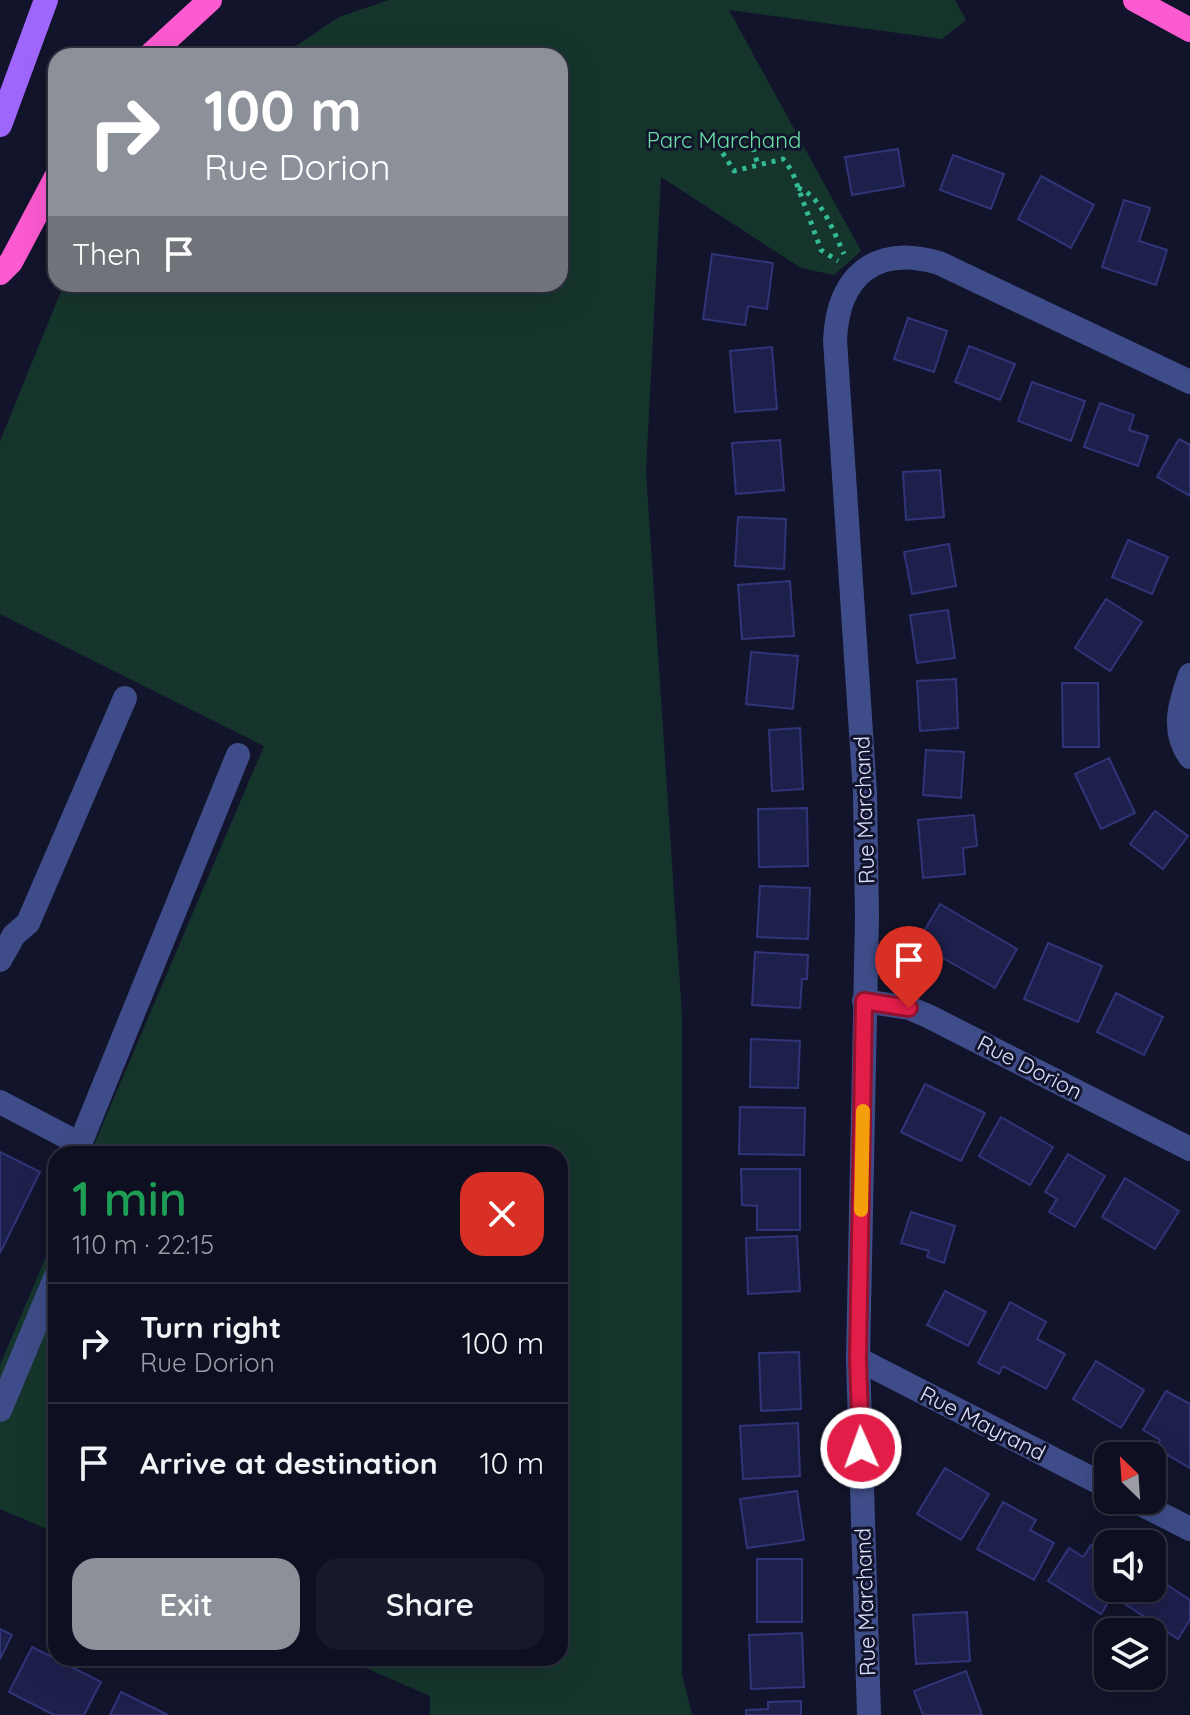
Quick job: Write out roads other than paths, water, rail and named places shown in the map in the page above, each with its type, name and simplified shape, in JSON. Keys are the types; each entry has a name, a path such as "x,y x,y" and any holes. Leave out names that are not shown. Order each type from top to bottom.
{"highway":[{"path":"158,48 210,0"},
{"path":"1135,0 1190,30"},
{"path":"0,273 11,262 48,192"}],"main road":[{"path":"0,125 46,0"}],"street":[{"name":"Rue Marchand","path":"869,1715 858,1359 865,793 836,320 846,290 857,276 881,262 910,256 939,263 1190,382"},
{"path":"1190,675 1179,704 1178,721 1180,736 1190,757"},
{"path":"0,960 7,932 28,923 125,698"},
{"path":"82,1146 238,755"},
{"name":"Rue Dorion","path":"864,1001 909,1008 928,1016 1190,1149"},
{"path":"0,1102 76,1146"},
{"path":"0,1410 48,1295"},
{"name":"Rue Mayrand","path":"858,1359 1094,1480"},
{"path":"1161,1514 1190,1529"}],"park label":[{"name":"Parc Marchand","path":"724,140"}]}
